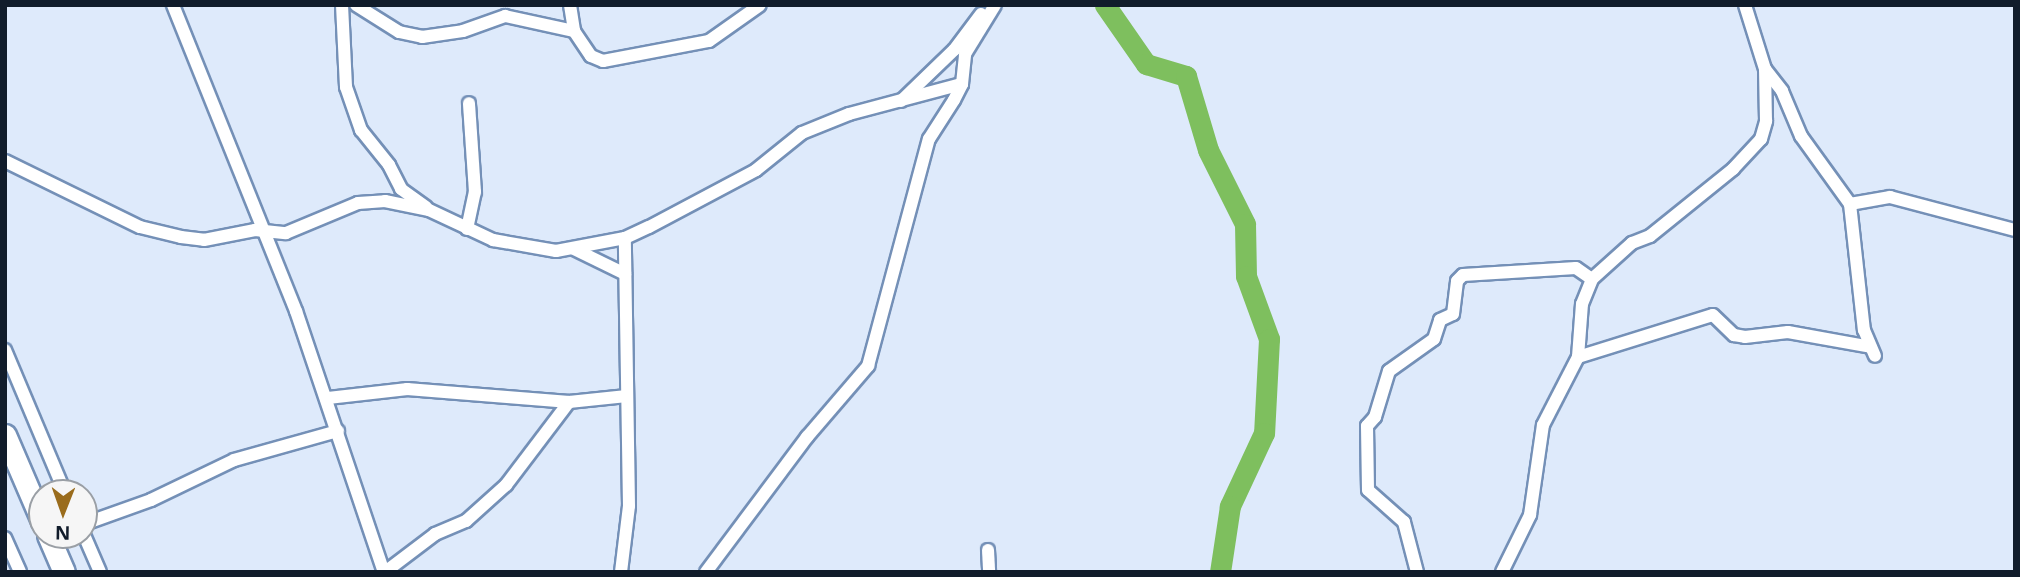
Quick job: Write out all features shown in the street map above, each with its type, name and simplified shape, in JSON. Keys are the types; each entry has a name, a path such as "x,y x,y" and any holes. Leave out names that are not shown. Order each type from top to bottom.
{"main road":[{"path":"5,435 28,488"},
{"path":"54,549 64,572"}],"street":[{"path":"173,5 328,398 384,572 435,534 466,521 506,485 569,402"},
{"path":"342,5 346,87 361,130 389,165 401,189 429,210 467,229 534,251 574,249 625,238 756,170 802,133 962,84"},
{"path":"356,5 399,32 422,37 463,31 505,16 574,31"},
{"path":"570,5 574,31 591,56 603,61 709,41 760,5"},
{"path":"900,102 954,50 988,5"},
{"path":"706,572 807,437 868,366 929,139 962,84 965,54 995,5"},
{"path":"1502,572 1530,515 1542,425 1578,357 1582,304 1592,279 1632,243 1650,236 1733,169 1761,139 1766,121 1765,69 1745,5"},
{"path":"1578,357 1713,314 1734,335 1745,337 1788,332 1873,352 1864,330 1850,204 1801,136 1782,91 1765,69"},
{"path":"467,229 475,192 469,103"},
{"path":"5,162 140,227 204,240 264,231 300,230 358,203 385,201 429,210"},
{"path":"1850,204 1890,197 2015,230"},
{"path":"621,572 629,506 625,238"},
{"path":"574,249 625,274"},
{"path":"1417,572 1404,522 1368,490 1367,426 1376,417 1390,371 1434,339 1440,320 1452,314 1457,281 1463,275 1576,268 1592,279"},
{"path":"5,350 59,479"},
{"path":"328,398 407,389 569,402 627,396"},
{"path":"98,519 150,500 234,460 338,431"},
{"path":"5,538 20,572"},
{"path":"89,549 100,572"},
{"path":"988,550 989,572"}],"waterway":[{"path":"1105,5 1146,64 1186,76 1208,150 1245,224 1246,276 1269,339 1264,433 1230,506 1220,572"}]}
